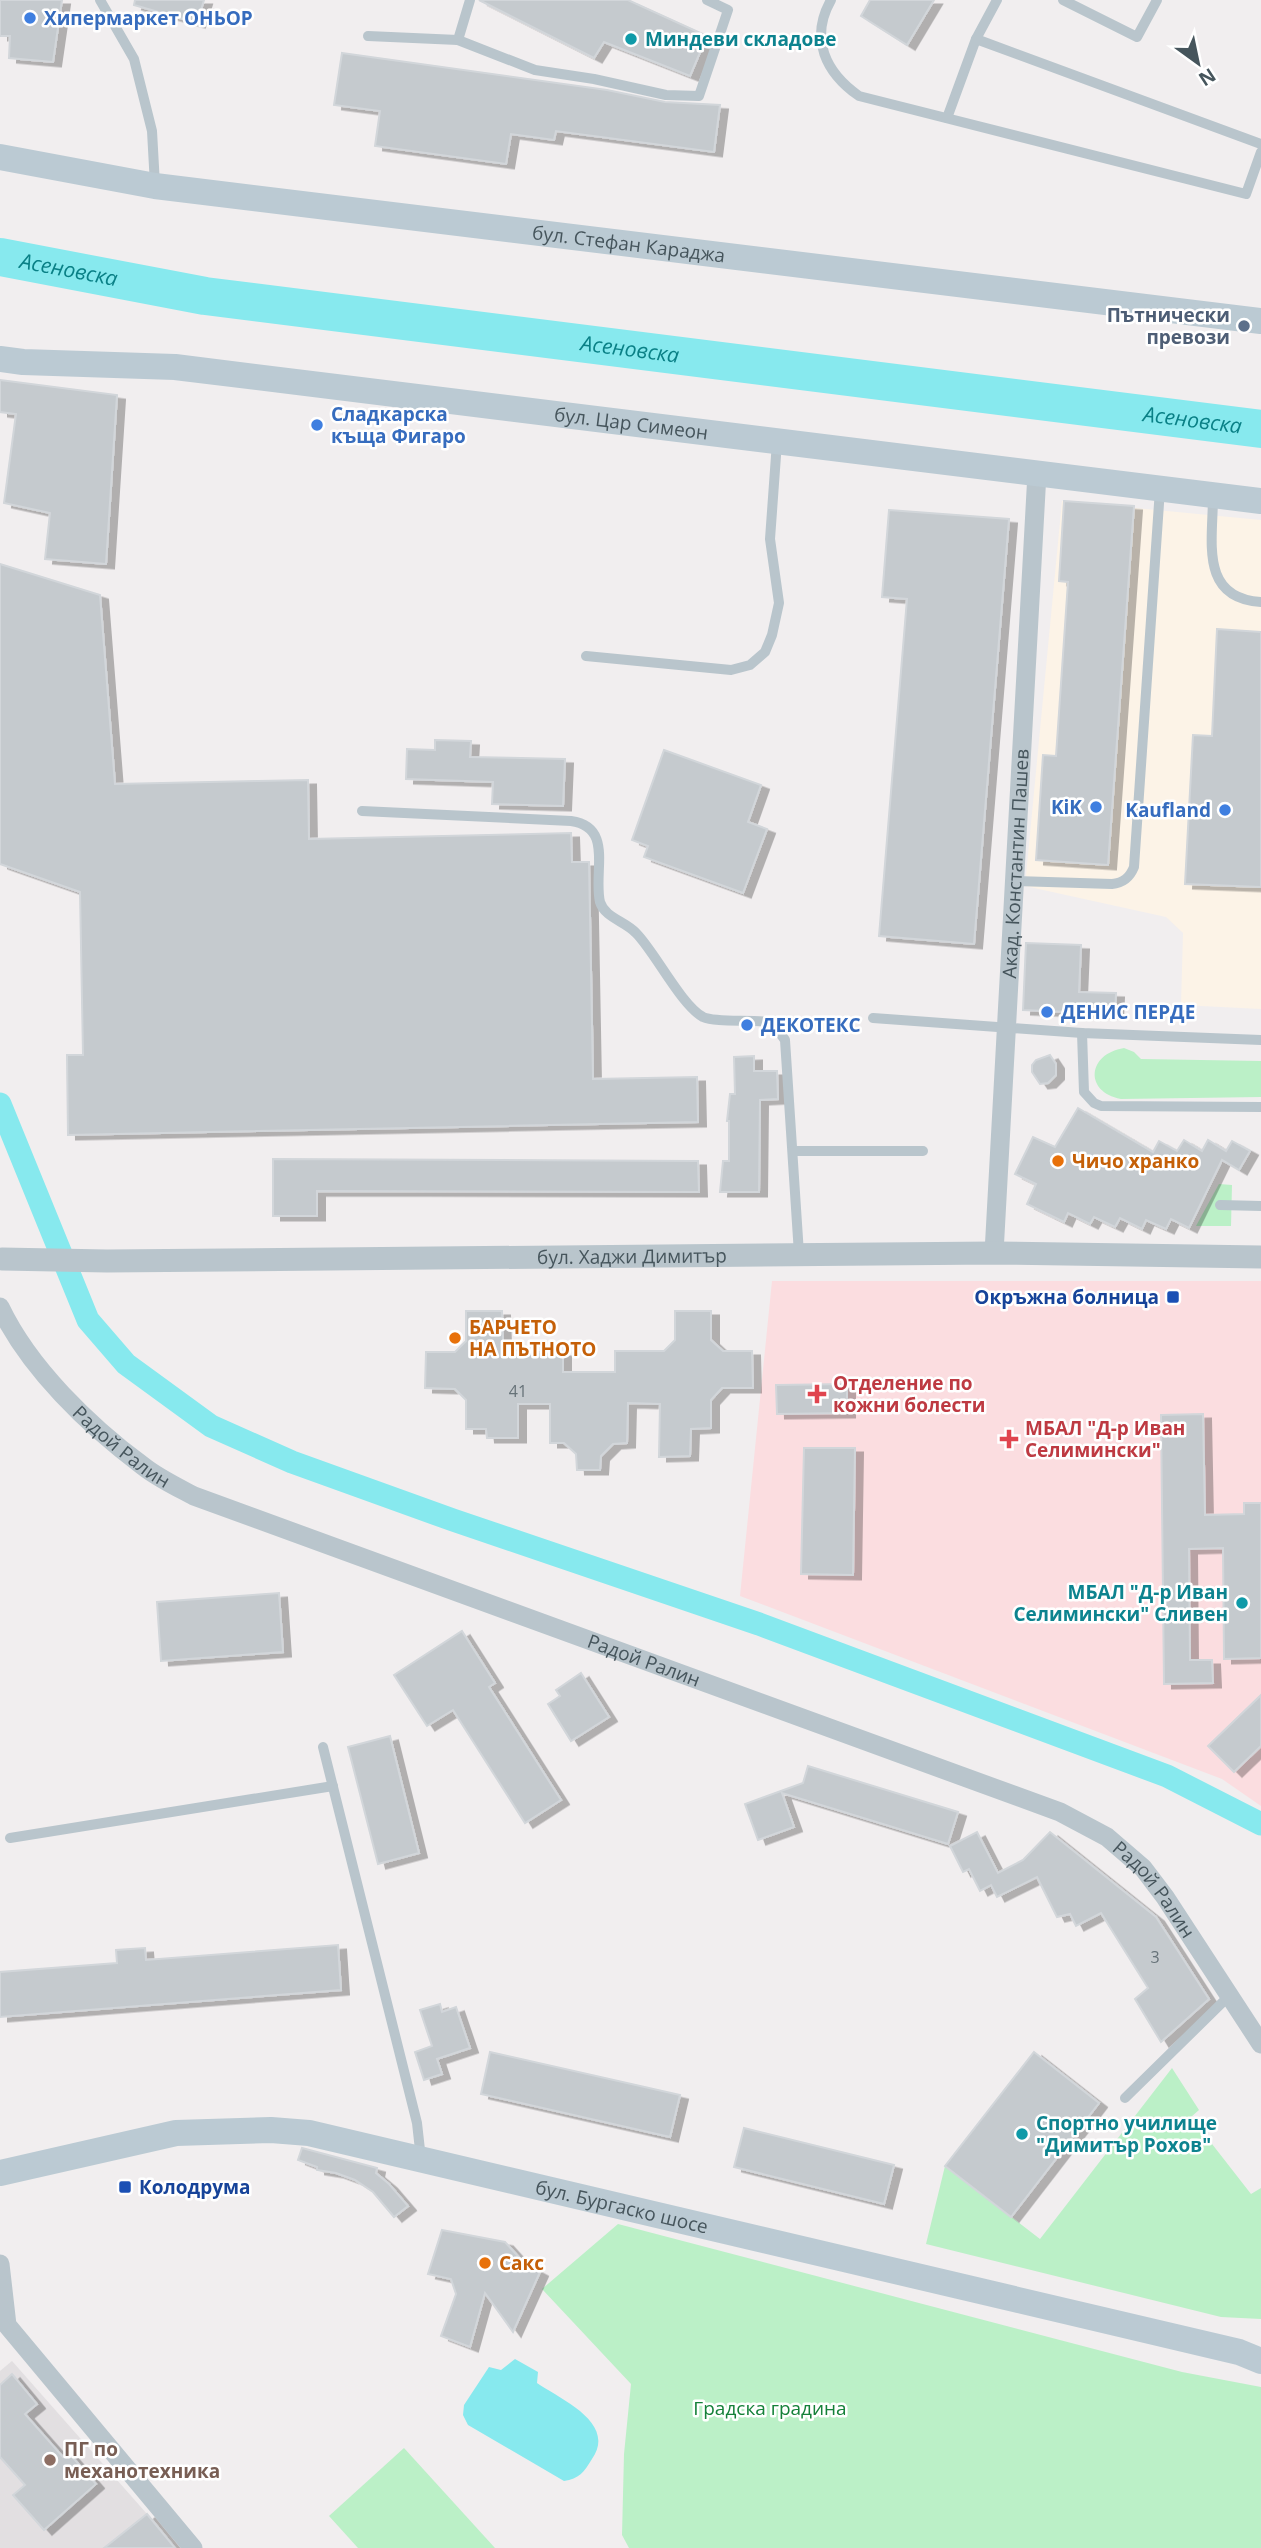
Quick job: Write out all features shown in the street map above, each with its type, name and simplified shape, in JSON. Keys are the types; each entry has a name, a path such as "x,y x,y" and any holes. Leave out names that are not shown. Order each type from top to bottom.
{"main road":[{"name":"бул. Стефан Караджа","path":"0,157 155,186 1261,321"},
{"name":"бул. Цар Симеон","path":"0,359 175,367 1261,501"},
{"name":"бул. Бургаско шосе","path":"0,2173 176,2133 257,2130 309,2133 1254,2356"}],"street":[{"name":"Акад. Константин Пашев","path":"994,1253 1037,473"},
{"name":"бул. Хаджи Димитър","path":"6,1259 107,1261 994,1253 1261,1257"},
{"name":"Радой Ралин","path":"0,1307 10,1328 32,1358 85,1418 144,1468 194,1496 1060,1812 1107,1837 1143,1868 1261,2044"},
{"path":"0,2264 4,2328 193,2548"}],"lane":[{"path":"100,0 134,59 152,131 155,186"},
{"path":"458,40 470,0"},
{"path":"368,36 458,40 535,70 594,79 666,95 699,96 728,10 707,0"},
{"path":"831,0 825,9 821,29 822,49 830,68 842,84 859,96 1246,194 1261,152"},
{"path":"947,118 976,39 997,0"},
{"path":"1063,0 1137,37 1157,0"},
{"path":"976,39 1261,144"},
{"path":"586,656 731,670 750,665 765,652 779,603 769,539 778,441"},
{"path":"1014,881 1118,883 1128,877 1134,867 1160,489"},
{"path":"1213,495 1213,566 1217,579 1236,597 1261,602"},
{"path":"362,811 571,821 586,824 595,833 600,898 604,910 634,931 691,1006 704,1017 767,1022 781,1033 787,1048 799,1255"},
{"path":"873,1018 1082,1033 1261,1040"},
{"path":"1082,1033 1082,1085 1088,1098 1101,1106 1261,1107"},
{"path":"793,1151 923,1151"},
{"path":"1220,1205 1261,1206"},
{"path":"323,1747 416,2123 421,2159"},
{"path":"10,1838 333,1786"},
{"path":"1125,2098 1230,1995"}],"shaded area":[{"path":"1062,501 1261,520 1261,1009 1181,1005 1183,933 1166,917 1025,886"},
{"name":"МБАЛ \"Д-р Иван Селимински\"","path":"772,1281 1261,1281 1261,1806 1222,1779 740,1596"},
{"name":"ПГ по механотехника","path":"12,2361 177,2548 0,2548 0,2371"}],"green space":[{"path":"1124,1048 1141,1059 1261,1061 1261,1097 1121,1099 1109,1095 1096,1081 1097,1065 1112,1052"},
{"path":"1219,1184 1232,1185 1231,1226 1196,1226"},
{"path":"1172,2068 1199,2110 1191,2117 1251,2194 1261,2188 1261,2319 1221,2317 926,2244 945,2166 1040,2239"},
{"name":"Градска градина","path":"618,2224 1182,2372 1261,2387 1261,2548 629,2548 622,2535 624,2454 631,2384 542,2289"},
{"path":"404,2448 495,2548 358,2548 329,2516"}],"water":[{"path":"515,2359 538,2372 537,2383 583,2414 597,2434 598,2446 592,2459 574,2479 564,2481 468,2425 463,2415 464,2405 489,2367 501,2370"}],"building":[{"name":"Хипермаркет ОНЬОР","path":"0,0 62,0 53,62 9,58 10,36 0,36"},
{"path":"135,0 204,0 197,23 134,5"},
{"name":"Миндеви складове","path":"479,0 628,0 707,36 690,76 604,42 594,58"},
{"path":"870,0 934,0 907,45 861,16"},
{"path":"342,53 607,90 665,102 720,105 714,152 556,131 554,140 511,134 506,164 375,146 380,111 334,105"},
{"path":"0,380 117,395 106,564 45,559 50,513 4,503 16,414 0,412"},
{"path":"1064,501 1134,506 1108,865 1036,860 1043,755 1056,756 1068,582 1059,581"},
{"path":"889,510 1009,519 974,944 879,936 907,599 882,597"},
{"path":"0,564 100,595 115,784 308,780 309,839 571,833 572,862 589,862 593,1079 697,1077 698,1122 68,1135 67,1055 83,1055 80,892 0,864"},
{"name":"Kaufland","path":"1217,629 1261,632 1261,887 1185,884 1193,735 1212,736"},
{"path":"435,740 471,741 470,757 565,759 563,806 492,804 493,782 406,779 407,749 435,750"},
{"path":"664,750 761,785 748,822 767,829 743,893 644,857 648,846 632,840"},
{"path":"1026,943 1081,945 1079,992 1116,993 1115,1014 1023,1010"},
{"path":"1050,1055 1056,1064 1056,1075 1048,1083 1040,1084 1032,1072 1032,1065 1036,1060"},
{"path":"754,1056 754,1071 777,1071 778,1099 760,1100 759,1192 720,1192 723,1161 729,1161 727,1121 730,1094 735,1094 734,1057"},
{"path":"1078,1108 1153,1152 1159,1141 1177,1151 1184,1140 1202,1151 1208,1140 1226,1151 1232,1141 1250,1151 1239,1170 1222,1160 1189,1228 1171,1219 1166,1229 1146,1220 1142,1229 1120,1218 1115,1227 1094,1217 1090,1224 1068,1213 1064,1222 1027,1204 1036,1184 1015,1174 1033,1137 1055,1147"},
{"path":"273,1159 698,1161 699,1192 317,1191 317,1216 273,1216"},
{"path":"466,1311 502,1311 503,1341 514,1352 563,1352 563,1372 615,1372 615,1351 664,1351 675,1340 675,1311 711,1311 711,1340 723,1351 752,1351 753,1388 722,1388 711,1400 711,1428 691,1429 690,1456 659,1457 660,1404 628,1403 627,1443 613,1444 601,1456 600,1470 577,1470 576,1454 564,1443 550,1443 550,1404 518,1404 518,1438 487,1438 486,1429 466,1429 466,1400 455,1389 425,1388 426,1352 455,1352 466,1341"},
{"path":"847,1384 847,1413 777,1414 776,1385"},
{"name":"МБАЛ \"Д-р Иван Селимински\" Сливен","path":"1203,1414 1205,1515 1244,1514 1244,1503 1261,1503 1261,1658 1224,1659 1223,1548 1189,1549 1190,1660 1212,1660 1213,1683 1164,1684 1161,1415"},
{"path":"804,1448 855,1448 853,1575 801,1574"},
{"path":"279,1593 283,1652 161,1661 157,1602"},
{"path":"462,1631 495,1683 489,1687 561,1800 525,1823 453,1710 427,1726 394,1675"},
{"path":"581,1673 609,1717 571,1741 548,1704 560,1696 556,1690"},
{"path":"1261,1695 1261,1746 1234,1772 1208,1746"},
{"path":"390,1736 419,1853 378,1864 348,1747"},
{"path":"808,1766 958,1812 948,1844 782,1793 794,1827 758,1840 745,1804 803,1783"},
{"path":"977,1832 998,1873 1023,1860 1050,1832 1156,1917 1209,1999 1161,2042 1135,1999 1148,1988 1101,1913 1076,1926 1070,1914 1057,1917 1037,1877 997,1897 991,1885 980,1891 969,1869 963,1872 950,1846"},
{"path":"338,1945 341,1990 0,2017 0,1972 117,1963 116,1950 145,1948 146,1960"},
{"path":"440,2004 442,2012 456,2007 470,2048 437,2059 442,2074 424,2080 415,2052 432,2046 420,2010"},
{"path":"490,2052 680,2095 670,2137 481,2094"},
{"name":"Спортно училище \"Димитър Рохов\"","path":"1034,2052 1099,2103 1011,2217 945,2166"},
{"path":"744,2128 894,2165 884,2204 734,2167"},
{"path":"302,2148 377,2168 376,2173 408,2206 394,2217 373,2192 355,2180 317,2170 317,2167 298,2160"},
{"path":"442,2230 505,2242 525,2264 540,2272 513,2332 485,2293 470,2347 441,2336 456,2294 451,2279 428,2274"},
{"path":"12,2374 37,2404 25,2414 63,2457 68,2452 96,2484 44,2530 13,2495 25,2485 0,2457 0,2385"},
{"path":"147,2514 175,2548 104,2548"}],"waterway":[{"name":"Асеновска","path":"0,257 205,296 1261,429"},
{"path":"0,1104 88,1320 126,1364 211,1426 292,1462 759,1624 1167,1776 1261,1824"}],"place":[{"name":"Хипермаркет ОНЬОР","path":"30,18"},
{"name":"Миндеви складове","path":"631,39"},
{"name":"Пътнически превози","path":"1244,326"},
{"name":"Сладкарска къща Фигаро","path":"317,425"},
{"name":"KiK","path":"1096,807"},
{"name":"Kaufland","path":"1225,810"},
{"name":"ДЕНИС ПЕРДЕ","path":"1047,1012"},
{"name":"ДЕКОТЕКС","path":"747,1025"},
{"name":"Чичо хранко","path":"1058,1161"},
{"name":"Окръжна болница","path":"1173,1297"},
{"name":"БАРЧЕТО НА ПЪТНОТО","path":"455,1338"},
{"name":"Отделение по кожни болести","path":"817,1394"},
{"name":"МБАЛ \"Д-р Иван Селимински\"","path":"1009,1439"},
{"name":"МБАЛ \"Д-р Иван Селимински\" Сливен","path":"1242,1603"},
{"name":"Спортно училище \"Димитър Рохов\"","path":"1022,2134"},
{"name":"Колодрума","path":"125,2187"},
{"name":"Сакс","path":"485,2263"},
{"name":"ПГ по механотехника","path":"50,2460"}]}
